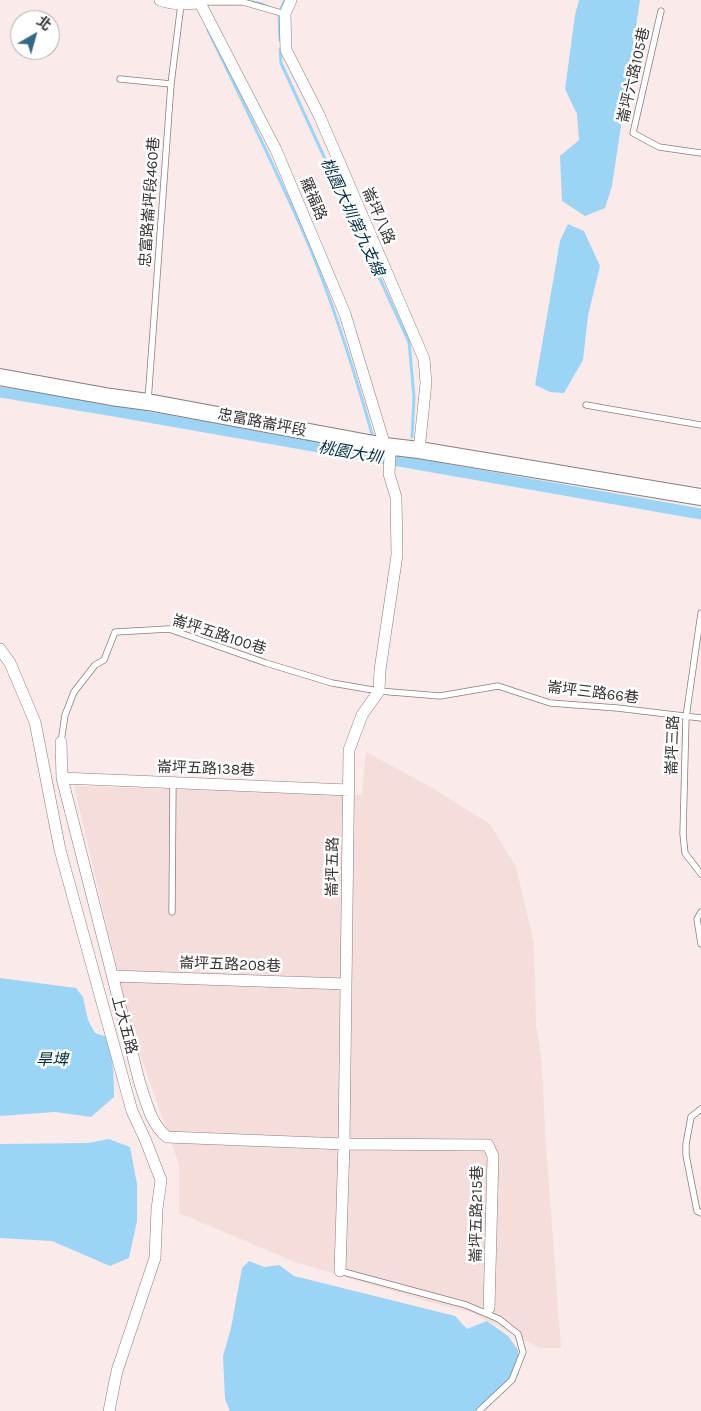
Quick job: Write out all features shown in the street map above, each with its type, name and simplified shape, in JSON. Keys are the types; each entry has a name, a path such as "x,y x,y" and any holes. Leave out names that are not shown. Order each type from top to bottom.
{"street":[{"path":"160,0 181,4 200,2"},
{"name":"崙坪八路","path":"291,0 285,14 286,50 318,115 424,359 426,383 419,450"},
{"name":"羅福路","path":"200,2 276,150 342,305 388,451 389,474 396,497 397,555 380,670 379,692"},
{"name":"忠富路崙坪段","path":"0,378 148,402 388,451 419,450 701,497"},
{"name":"上大五路","path":"0,649 10,663 35,722 60,850 132,1111 146,1139 162,1180 154,1258 117,1371 108,1411"},
{"name":"崙坪五路","path":"340,1271 344,1144 349,750 362,715 379,692"},
{"path":"61,742 62,778 140,1084 154,1121 163,1134 166,1137 344,1144"},
{"name":"崙坪五路138巷","path":"62,778 349,790"},
{"name":"崙坪五路208巷","path":"113,976 346,984"},
{"path":"146,1139 154,1121"},
{"name":"崙坪五路215巷","path":"344,1144 488,1145 493,1156 489,1308"}],"lane":[{"path":"200,2 243,2 285,14"},
{"name":"忠富路崙坪段460巷","path":"148,402 171,84 181,4"},
{"name":"崙坪六路105巷","path":"661,11 633,133 659,146 701,153"},
{"path":"120,79 171,84"},
{"path":"586,405 701,424"},
{"name":"崙坪三路","path":"701,613 686,717 683,834 685,853 701,874"},
{"name":"崙坪五路100巷","path":"61,742 65,715 74,692 95,665 104,660 115,632 169,629 266,663 332,683 379,692"},
{"name":"崙坪三路66巷","path":"379,692 440,696 498,686 550,703 617,708 701,718"},
{"path":"172,912 173,782"},
{"path":"701,912 697,919 701,944"},
{"path":"701,1109 691,1117 686,1144 686,1155 697,1211 701,1213"},
{"path":"340,1271 466,1305 499,1319 518,1334 523,1352 512,1380 479,1411"}],"shaded area":[{"path":"366,752 429,786 490,824 516,867 534,944 536,1024 542,1063 545,1131 561,1348 540,1348 473,1313 295,1262 179,1213 179,1165 132,1031 74,786 362,795"}],"water":[{"path":"579,0 640,0 612,186 605,208 585,216 562,201 560,156 579,140 577,114 565,89 575,15"},
{"path":"568,224 584,231 600,266 588,316 583,360 564,393 550,392 535,385 560,241"},
{"name":"旱埤","path":"0,978 76,988 83,997 88,1020 95,1033 107,1037 111,1052 113,1075 114,1097 91,1117 55,1112 0,1116"},
{"path":"109,1139 130,1147 137,1184 137,1221 129,1258 110,1266 52,1241 0,1238 0,1144 88,1143"},
{"path":"249,1261 264,1267 279,1265 294,1276 455,1316 467,1329 487,1321 508,1336 518,1350 519,1374 495,1399 479,1411 230,1411 225,1399 223,1356 231,1328 242,1268"}],"waterway":[{"name":"桃園大圳第九支線","path":"280,40 279,13 285,0"},
{"path":"252,2 268,7"},
{"path":"208,30 272,162 308,243 343,338 372,434"},
{"name":"桃園大圳第九支線","path":"280,49 281,63 409,342 414,397 412,437"},
{"name":"桃園大圳","path":"0,392 701,514"},
{"name":"桃園大圳","path":"377,452 379,458"},
{"name":"桃園大圳第九支線","path":"409,463 410,458"}]}
